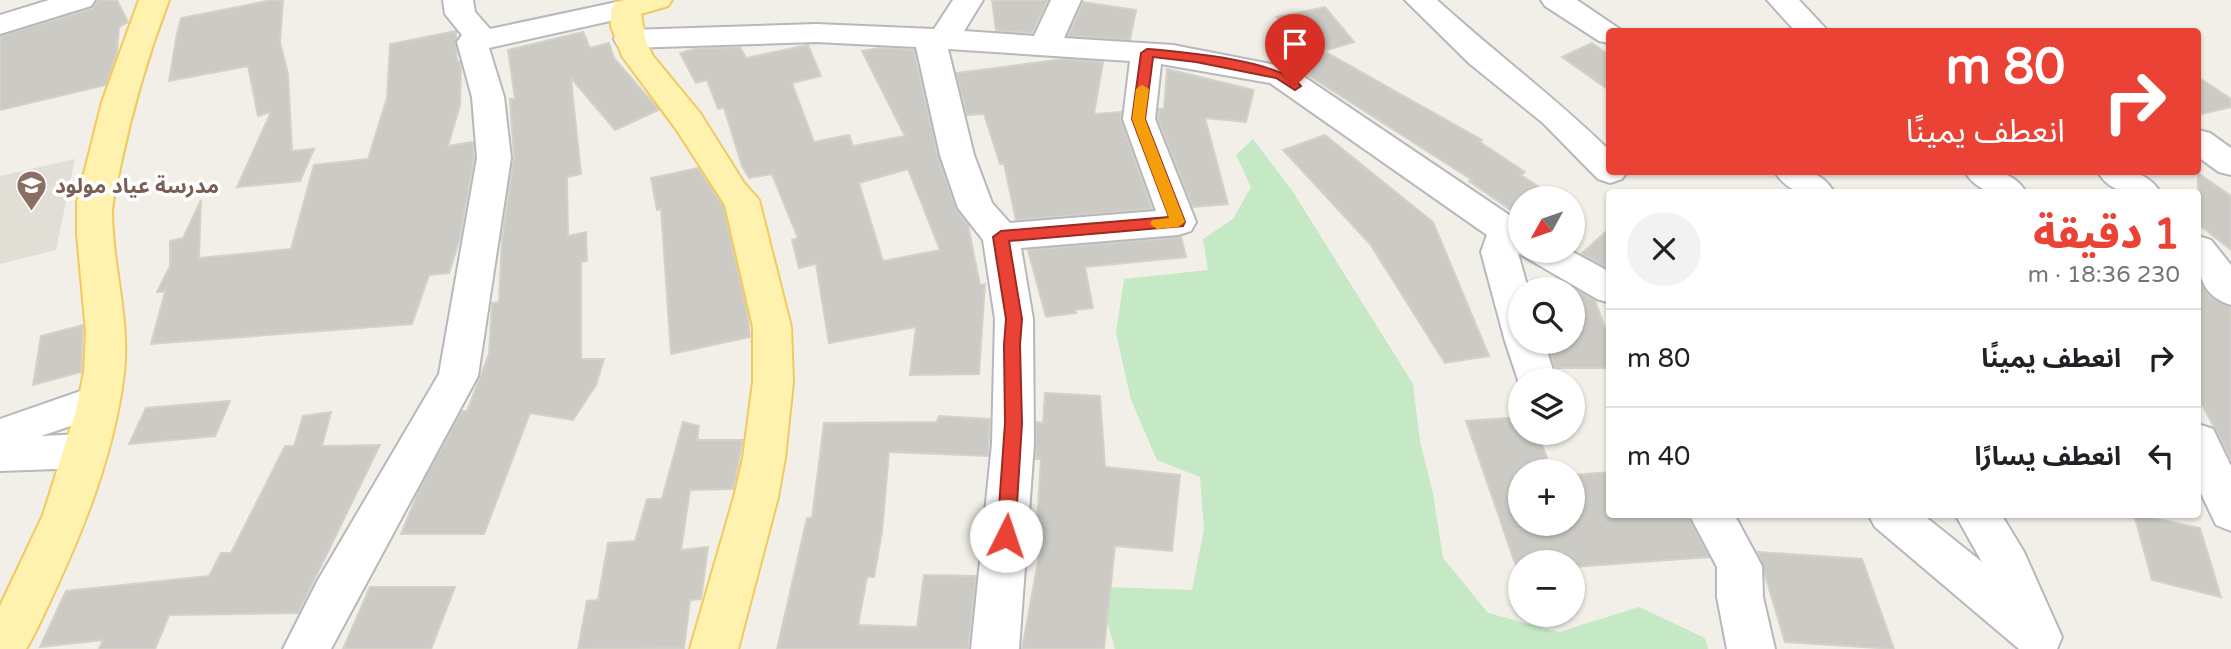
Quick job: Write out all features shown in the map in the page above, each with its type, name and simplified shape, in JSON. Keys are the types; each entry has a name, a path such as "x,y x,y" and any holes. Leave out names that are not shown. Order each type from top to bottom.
{"main road":[{"path":"1,649 28,603 60,528 98,401 104,371 105,304 95,261 94,210 112,120 129,60 154,0"},
{"path":"637,16 640,63 687,119 731,191 741,200 772,327 773,382 764,457 745,542 713,649"}],"street":[{"path":"0,25 80,0"},
{"path":"458,0 460,14 483,40"},
{"path":"968,0 937,39 957,155 976,208 1001,237 1014,319 1014,402 996,649"},
{"path":"1044,47 1066,0"},
{"path":"1420,0 1481,57 1555,116 1606,167"},
{"path":"1556,0 1606,31"},
{"path":"1782,0 1810,28"},
{"path":"307,649 334,596 416,453 431,420 458,376 494,158 488,97 472,42 637,16 816,33 1196,58 1280,75 1508,234"},
{"path":"1001,237 1178,222 1139,119 1147,53"},
{"path":"2201,143 2231,163"},
{"path":"1614,175 1628,189"},
{"path":"1796,175 1813,189"},
{"path":"1986,175 2005,189"},
{"path":"2119,175 2139,189"},
{"path":"1508,242 1499,252 1508,284"},
{"path":"2201,254 2231,290"},
{"path":"1562,263 1606,287"},
{"path":"2,447 24,425 98,401"},
{"path":"2,447 85,451"},
{"path":"2201,447 2231,512"},
{"path":"1713,518 1739,566 1740,597 1751,649"},
{"path":"1896,518 2042,643"},
{"path":"1979,518 2008,566 2042,643"}],"shaded area":[{"name":"مدرسة عياد مولود","path":"75,159 56,250 0,264 0,176"}],"green space":[{"path":"1253,139 1293,192 1413,384 1420,441 1433,494 1443,558 1488,613 1508,618 1508,627 1540,627 1559,632 1585,627 1585,624 1639,607 1705,638 1708,649 1115,649 1106,618 1106,587 1192,590 1204,529 1200,477 1157,460 1131,400 1116,333 1124,279 1208,270 1203,239 1233,219 1251,187 1236,155"}],"building":[{"path":"98,0 117,0 128,22 119,27 117,52 106,85 0,110 0,36 92,9"},
{"path":"283,0 280,42 288,74 292,151 314,149 300,181 237,187 271,112 258,116 248,66 169,81 177,34 181,18"},
{"path":"992,0 1048,0 1032,33 996,31"},
{"path":"1083,2 1136,10 1130,40 1068,36"},
{"path":"1325,7 1354,42 1324,51 1482,140 1480,142 1525,172 1521,175 1537,186 1508,186 1508,208 1469,181 1472,180 1294,66 1294,52 1302,48 1277,17"},
{"path":"456,31 457,62 460,61 461,68 460,105 448,146 473,142 474,158 459,242 449,273 429,275 412,324 151,344 165,292 157,292 170,266 170,241 183,238 201,200 199,258 291,249 314,165 368,159 387,98 390,44"},
{"path":"583,32 590,48 609,43 614,58 659,110 615,130 571,78 581,174 567,177 568,236 586,232 587,261 581,262 581,359 604,359 596,385 573,420 530,413 484,534 401,534 420,488 462,411 467,411 489,354 492,303 499,302 502,238 514,158 510,99 515,99 508,50"},
{"path":"1592,43 1606,53 1606,88 1562,57"},
{"path":"808,45 821,76 792,83 814,142 849,135 853,146 905,136 862,51 879,48 914,50 938,156 956,209 968,225 980,285 985,284 979,374 910,375 916,327 829,343 816,264 799,268 792,240 798,238 772,174 749,178 742,166 724,108 718,109 707,80 696,83 680,53 694,49 740,47 746,58","holes":["908,169 940,250 883,261 859,183"]},
{"path":"1064,59 1103,62 1094,114 1121,112 1121,120 1152,209 1016,220 1004,164 1000,164 984,114 967,115 956,73"},
{"path":"1167,69 1254,90 1246,122 1205,118 1228,204 1193,207 1158,119 1159,109 1164,109"},
{"path":"2201,79 2231,99 2231,107 2201,114"},
{"path":"1325,135 1433,222 1489,356 1445,363 1370,244 1283,150"},
{"path":"698,168 723,206 747,311 750,337 671,354 661,209 657,210 651,178"},
{"path":"2198,175 2201,175 2231,196 2231,250 2201,226 2201,189 2198,189"},
{"path":"1606,232 1606,267 1586,257 1586,250"},
{"path":"1181,237 1186,257 1085,267 1093,308 1046,317 1028,250"},
{"path":"2201,281 2209,296 2231,307 2231,459 2201,403"},
{"path":"1585,295 1595,301 1606,330 1606,368 1555,368 1551,354 1585,354"},
{"path":"83,325 81,372 33,385 41,336"},
{"path":"1045,393 1100,396 1105,467 1180,475 1172,551 1115,546 1104,649 1022,649 1042,540 1036,539 1041,459 1036,459 1036,422 1043,423"},
{"path":"230,401 215,436 129,444 146,408"},
{"path":"331,412 322,446 380,445 298,613 169,615 155,649 99,649 103,640 40,647 66,591 209,576 221,553 231,553 285,446 294,446 303,416"},
{"path":"939,416 990,419 988,456 889,452 882,532 874,577 867,577 858,625 917,627 924,575 976,576 968,649 777,649 807,518 812,518 824,423 937,422"},
{"path":"1508,418 1508,445 1542,445 1547,459 1508,459 1508,536 1585,536 1585,474 1606,472 1606,518 1689,518 1709,557 1585,566 1585,550 1510,550 1466,421"},
{"path":"683,422 699,426 697,440 743,440 733,489 690,490 681,550 708,547 701,599 690,600 684,648 578,649 587,601 598,600 608,543 635,541 647,499 662,499"},
{"path":"2135,518 2153,518 2200,528 2221,597 2152,580"},
{"path":"1758,552 1862,559 1894,649 1785,642"},
{"path":"370,587 455,587 431,649 343,649"}],"slow traffic":[{"path":"1142,89 1139,119 1178,222 1157,224"}],"place":[{"name":"مدرسة عياد مولود","path":"32,213"}],"route":[{"path":"1006,536 1013,444 1014,319 1001,237 1178,222 1139,119 1147,53 1196,58 1280,75 1295,86"}]}
